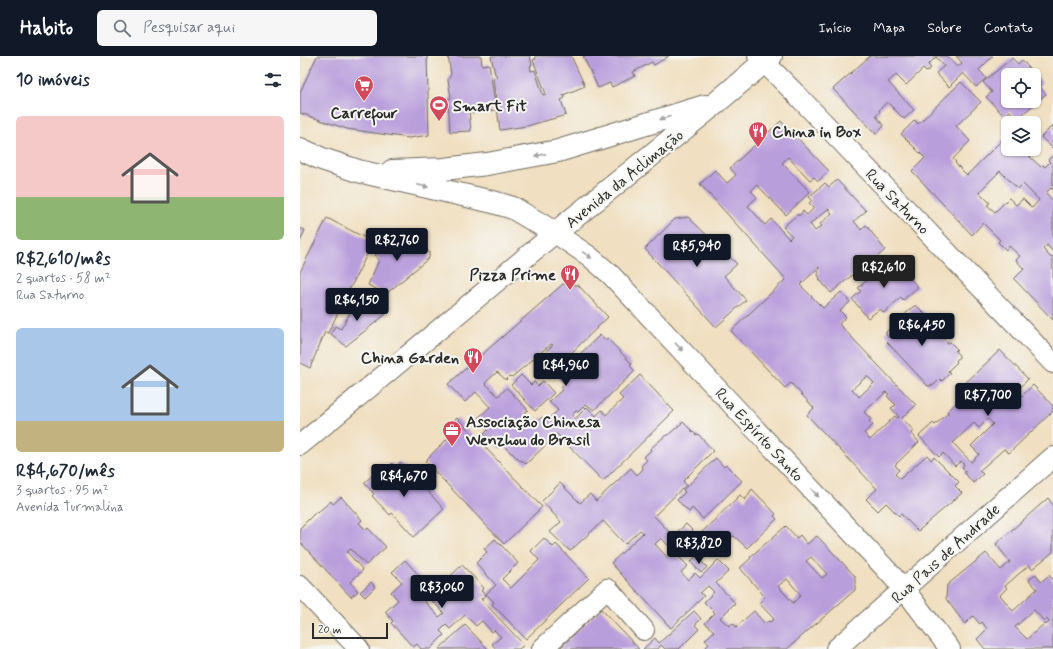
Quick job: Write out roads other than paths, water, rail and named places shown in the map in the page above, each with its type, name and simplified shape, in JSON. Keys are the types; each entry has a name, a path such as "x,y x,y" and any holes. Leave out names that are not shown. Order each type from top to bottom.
{"street":[{"name":"Avenida da Aclimação","path":"300,149 322,160 358,172 493,202 513,208 555,233 716,103 764,58"},
{"name":"Rua Saturno","path":"764,58 798,96 1053,363"},
{"path":"358,172 444,169 523,158 558,151 716,103"},
{"path":"300,445 555,233"},
{"name":"Rua Espírito Santo","path":"555,233 589,256 611,275 904,589 950,649"},
{"name":"Rua Pais de Andrade","path":"836,649 1053,457"},
{"path":"300,586 359,649"},
{"path":"542,649 607,589 644,630"}],"place":[{"name":"Carrefour","path":"364,102"},
{"name":"Smart Fit","path":"439,122"},
{"name":"China in Box","path":"758,148"},
{"name":"Pizza Prime","path":"570,291"},
{"name":"China Garden","path":"473,374"},
{"name":"Associação Chinesa Wenzhou do Brasil","path":"452,447"}]}
